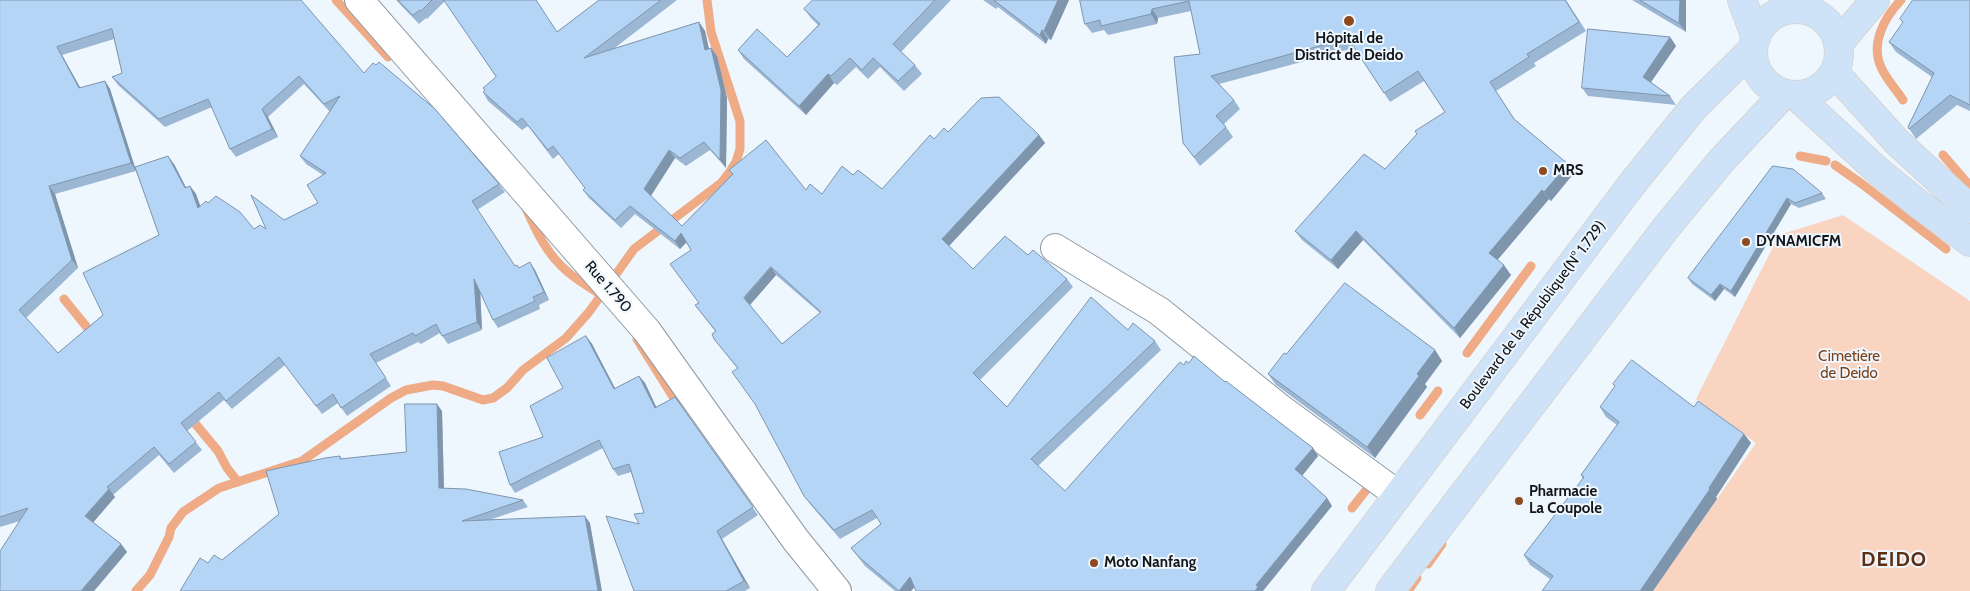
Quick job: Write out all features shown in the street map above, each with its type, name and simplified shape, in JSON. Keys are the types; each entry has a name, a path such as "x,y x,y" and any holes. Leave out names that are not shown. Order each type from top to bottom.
{"main road":[{"path":"1742,0 1754,43 1754,61 1764,82 1773,89 1790,95 1916,202 1970,242"},
{"path":"1838,44 1875,0"},
{"path":"1390,591 1665,229 1721,161 1790,95 1807,94 1827,82 1834,72 1838,61 1838,44 1835,34 1822,18 1799,5 1776,14 1760,28 1754,43"},
{"name":"Boulevard de la République(N° 1.729)","path":"1326,591 1397,494 1632,184 1694,107 1754,43"},
{"path":"1834,72 1896,142 1970,208"}],"street":[{"name":"Rue 1.790","path":"359,0 647,331 795,539 837,591"},
{"path":"1055,248 1159,311 1276,406 1397,494"}],"green space":[{"name":"Cimetière de Deido","path":"1843,215 1970,301 1970,591 1653,591 1756,443 1696,399 1779,235"}],"building":[{"path":"0,0 301,0 364,73 373,63 376,65 379,62 435,109 499,184 472,201 515,266 517,265 519,268 530,262 544,292 533,297 535,301 493,320 474,279 477,322 442,336 436,324 415,336 413,333 370,354 386,378 341,408 333,394 316,406 279,357 226,401 219,392 181,423 196,442 169,464 154,447 107,487 109,489 85,516 121,544 81,591 0,591 0,551 28,508 0,517","holes":["112,29 122,73 112,77 159,119 208,99 230,149 272,129 262,109 299,76 324,104 340,96 300,156 326,173 307,185 318,203 284,220 251,195 266,229 260,225 254,229 240,212 216,196 198,208 190,186 185,188 168,156 135,167 159,235 83,273 103,315 58,353 19,310 72,260 49,186 131,163 105,81 79,88 57,47"]},
{"path":"398,0 432,0 421,11 413,15"},
{"path":"444,0 536,0 557,32 599,0 661,0 584,58 699,22 705,50 711,48 721,90 720,160 704,142 680,158 669,150 644,189 682,226 733,174 729,170 766,140 806,190 810,184 822,194 842,166 853,175 858,170 882,189 930,135 934,139 944,128 948,132 981,98 999,97 1039,135 942,239 973,269 1005,236 1028,255 1033,250 1067,279 973,373 1007,407 1091,297 1128,330 1133,323 1155,341 1031,459 1065,491 1180,362 1184,365 1186,361 1189,363 1194,356 1225,382 1313,448 1295,469 1327,498 1256,585 1258,587 1255,591 916,591 910,577 899,591 851,548 881,524 872,510 834,530 804,496 755,404 732,372 738,368 714,339 712,334 716,331 695,305 699,303 670,264 691,250 681,233 675,241 630,206 615,220 583,190 585,188 553,146 548,150 522,118 517,122 483,92 485,90 483,88 496,77","holes":["771,267 821,312 782,344 744,298"]},
{"path":"813,0 935,0 893,44 915,65 898,81 873,58 862,70 850,58 831,76 828,74 799,106 738,50 757,29 787,57 820,24 804,9"},
{"path":"994,0 1058,0 1044,31 1042,30 1040,35"},
{"path":"1080,0 1565,0 1579,22 1527,54 1529,57 1490,82 1514,119 1568,164 1544,192 1542,190 1489,253 1504,265 1454,328 1356,231 1331,260 1295,231 1364,154 1385,169 1417,134 1415,131 1445,112 1418,71 1384,93 1348,38 1211,76 1234,100 1216,116 1226,127 1194,157 1183,143 1174,57 1200,54 1189,1 1152,9 1151,14 1101,26 1100,20 1085,24"},
{"path":"1640,0 1680,0 1679,23"},
{"path":"1913,0 1970,0 1970,105 1950,95 1909,129 1908,127 1934,73 1889,42 1903,22 1900,19"},
{"path":"1588,29 1670,37 1643,77 1670,96 1582,88"},
{"path":"1773,166 1793,169 1822,193 1795,203 1787,198 1731,291 1720,284 1711,295 1688,278"},
{"path":"1345,283 1435,350 1417,374 1419,376 1367,447 1268,374"},
{"path":"586,336 614,389 639,376 655,408 675,397 753,507 717,531 744,581 726,591 634,591 606,516 639,524 634,514 644,513 629,464 613,469 599,440 510,485 499,452 543,437 530,406 563,388 547,358"},
{"path":"1632,360 1694,407 1698,401 1744,434 1710,489 1640,591 1542,591 1553,576 1524,555 1584,477 1581,475 1619,422 1600,407 1615,386 1613,384"},
{"path":"405,404 437,404 439,488 466,489 523,500 462,521 585,516 598,591 180,591 200,558 208,563 214,555 222,560 279,514 266,471 325,458 340,456 340,459 406,452"}],"waterway":[{"path":"336,0 388,57"},
{"path":"136,591 150,575 169,537 171,528 183,512 219,488 302,461 391,398 406,390 433,385 443,386 483,400 493,398 507,388 523,370 566,338 589,312 634,249 721,183 736,162 740,149 740,121 711,32 707,0"},
{"path":"1901,0 1885,22 1878,40 1877,49 1883,71 1903,100"},
{"path":"1943,155 1970,186"},
{"path":"1800,156 1826,161"},
{"path":"1835,165 1946,249"},
{"path":"525,206 538,233 554,258 572,275 601,295"},
{"path":"1467,353 1531,266"},
{"path":"64,299 94,336"},
{"path":"637,339 677,403"},
{"path":"1420,415 1438,391"},
{"path":"188,415 218,451 227,468 238,482"},
{"path":"1352,508 1367,489"},
{"path":"1428,564 1442,544"},
{"path":"1408,591 1417,578"}],"place":[{"name":"Hôpital de District de Deido","path":"1349,21"},
{"name":"MRS","path":"1543,171"},
{"name":"DYNAMICFM","path":"1746,242"},
{"name":"Pharmacie La Coupole","path":"1519,501"},
{"name":"Moto Nanfang","path":"1094,563"}],"district":[{"name":"DEIDO","path":"1894,560"}]}
